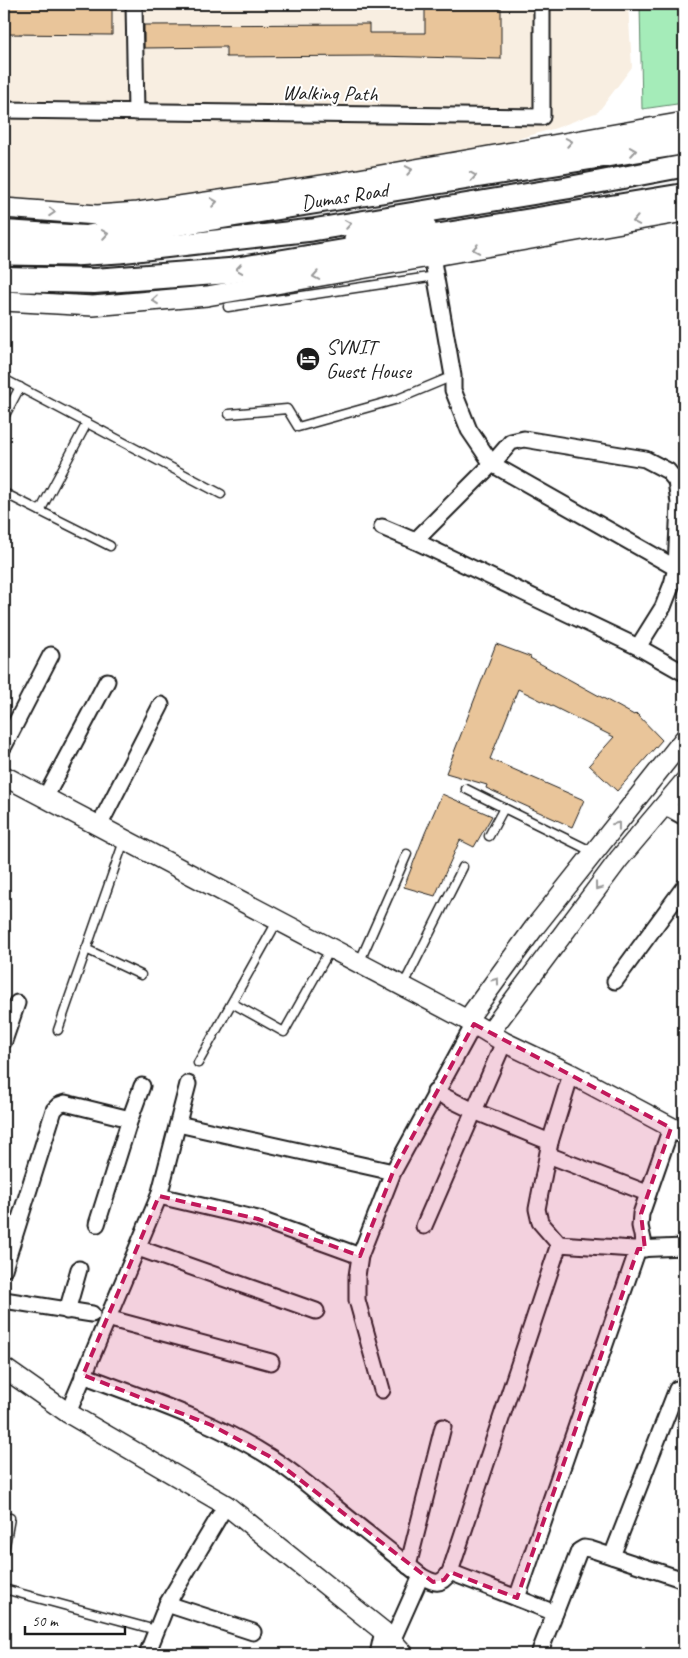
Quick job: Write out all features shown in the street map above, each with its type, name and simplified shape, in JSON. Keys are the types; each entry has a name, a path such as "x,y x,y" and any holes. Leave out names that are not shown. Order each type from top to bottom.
{"main road":[{"name":"Dumas Road","path":"4,233 85,238 684,142"},
{"path":"4,254 73,255 119,252 312,230 684,166"},
{"path":"4,266 63,268 131,265 350,240 684,180"},
{"path":"4,279 94,281 229,271 684,196"}],"street":[{"path":"134,4 136,112"},
{"name":"Walking Path","path":"4,110 542,117 542,4"},
{"path":"4,208 97,215 138,212 330,184 684,122"},
{"path":"4,301 93,306 207,296 684,212"},
{"path":"432,256 453,376 453,390 469,430 492,464 676,568"},
{"path":"415,542 492,464 511,442 524,439 645,459 668,471 676,481 679,503 676,568 672,584 663,607 638,648"},
{"path":"382,527 638,648 684,673"},
{"path":"4,746 51,655"},
{"path":"45,798 107,681"},
{"path":"98,826 161,705"},
{"path":"424,1226 474,1111 484,1030 534,928 684,741"},
{"path":"4,776 678,1131 647,1193 640,1220 641,1249 517,1598"},
{"path":"382,1390 357,1300 356,1276 360,1256 393,1172 435,1092 619,859 684,782"},
{"path":"664,806 684,817"},
{"path":"614,981 684,887"},
{"path":"4,1041 17,1003"},
{"path":"571,1074 549,1149 537,1209 540,1222 559,1244 641,1249 684,1247"},
{"path":"68,1413 84,1375 100,1316 138,1248 160,1196 188,1084"},
{"path":"97,1224 142,1086"},
{"path":"435,1092 549,1149 647,1193"},
{"path":"4,1269 54,1110 59,1105 65,1103 130,1119"},
{"path":"178,1124 393,1172"},
{"path":"160,1196 258,1219 360,1256"},
{"path":"84,1375 211,1425 263,1452 421,1576 438,1583 444,1580 450,1572 559,1244"},
{"path":"138,1248 316,1311"},
{"path":"67,1311 79,1269"},
{"path":"4,1300 100,1316 271,1362"},
{"path":"4,1368 68,1413 226,1505 393,1642"},
{"path":"612,1556 677,1389"},
{"path":"408,1566 443,1427"},
{"path":"147,1654 167,1604 226,1505"},
{"path":"539,1654 579,1551 584,1548 684,1580"},
{"path":"450,1572 555,1613"},
{"path":"378,1654 393,1642 421,1576"},
{"path":"167,1604 252,1632"}],"lane":[{"path":"228,307 436,276"},
{"path":"229,414 286,409 298,427 398,399 453,376"},
{"path":"4,379 221,494"},
{"path":"4,417 20,387"},
{"path":"40,511 87,423"},
{"path":"4,493 110,546"},
{"path":"466,788 594,853"},
{"path":"489,836 504,808"},
{"path":"58,1030 125,840"},
{"path":"358,963 407,854"},
{"path":"402,986 463,867"},
{"path":"198,1063 278,920"},
{"path":"232,1003 284,1032 331,948"},
{"path":"86,949 141,975"},
{"path":"4,1551 10,1518"},
{"path":"4,1589 156,1630"}],"highlighted area":[{"path":"474,1024 671,1128 641,1214 645,1249 638,1249 517,1598 450,1572 444,1580 433,1582 269,1456 211,1425 83,1375 159,1196 258,1219 360,1256 393,1172"}],"shaded area":[{"path":"4,4 628,4 632,67 598,112 556,128 275,209 85,232 4,227"}],"green space":[{"path":"640,4 684,4 684,103 642,109"}],"building":[{"path":"4,4 112,4 112,35 4,34"},
{"path":"425,7 501,8 501,59 375,56 226,57 226,47 144,48 144,25 369,24 369,33 425,33"},
{"path":"496,644 531,657 634,715 636,713 662,740 617,791 589,765 614,737 518,689 490,759 584,800 572,827 486,788 487,785 446,773"},
{"path":"442,794 492,816 474,847 460,840 435,896 404,887"}],"place":[{"name":"SVNIT Guest House","path":"308,359"}]}
